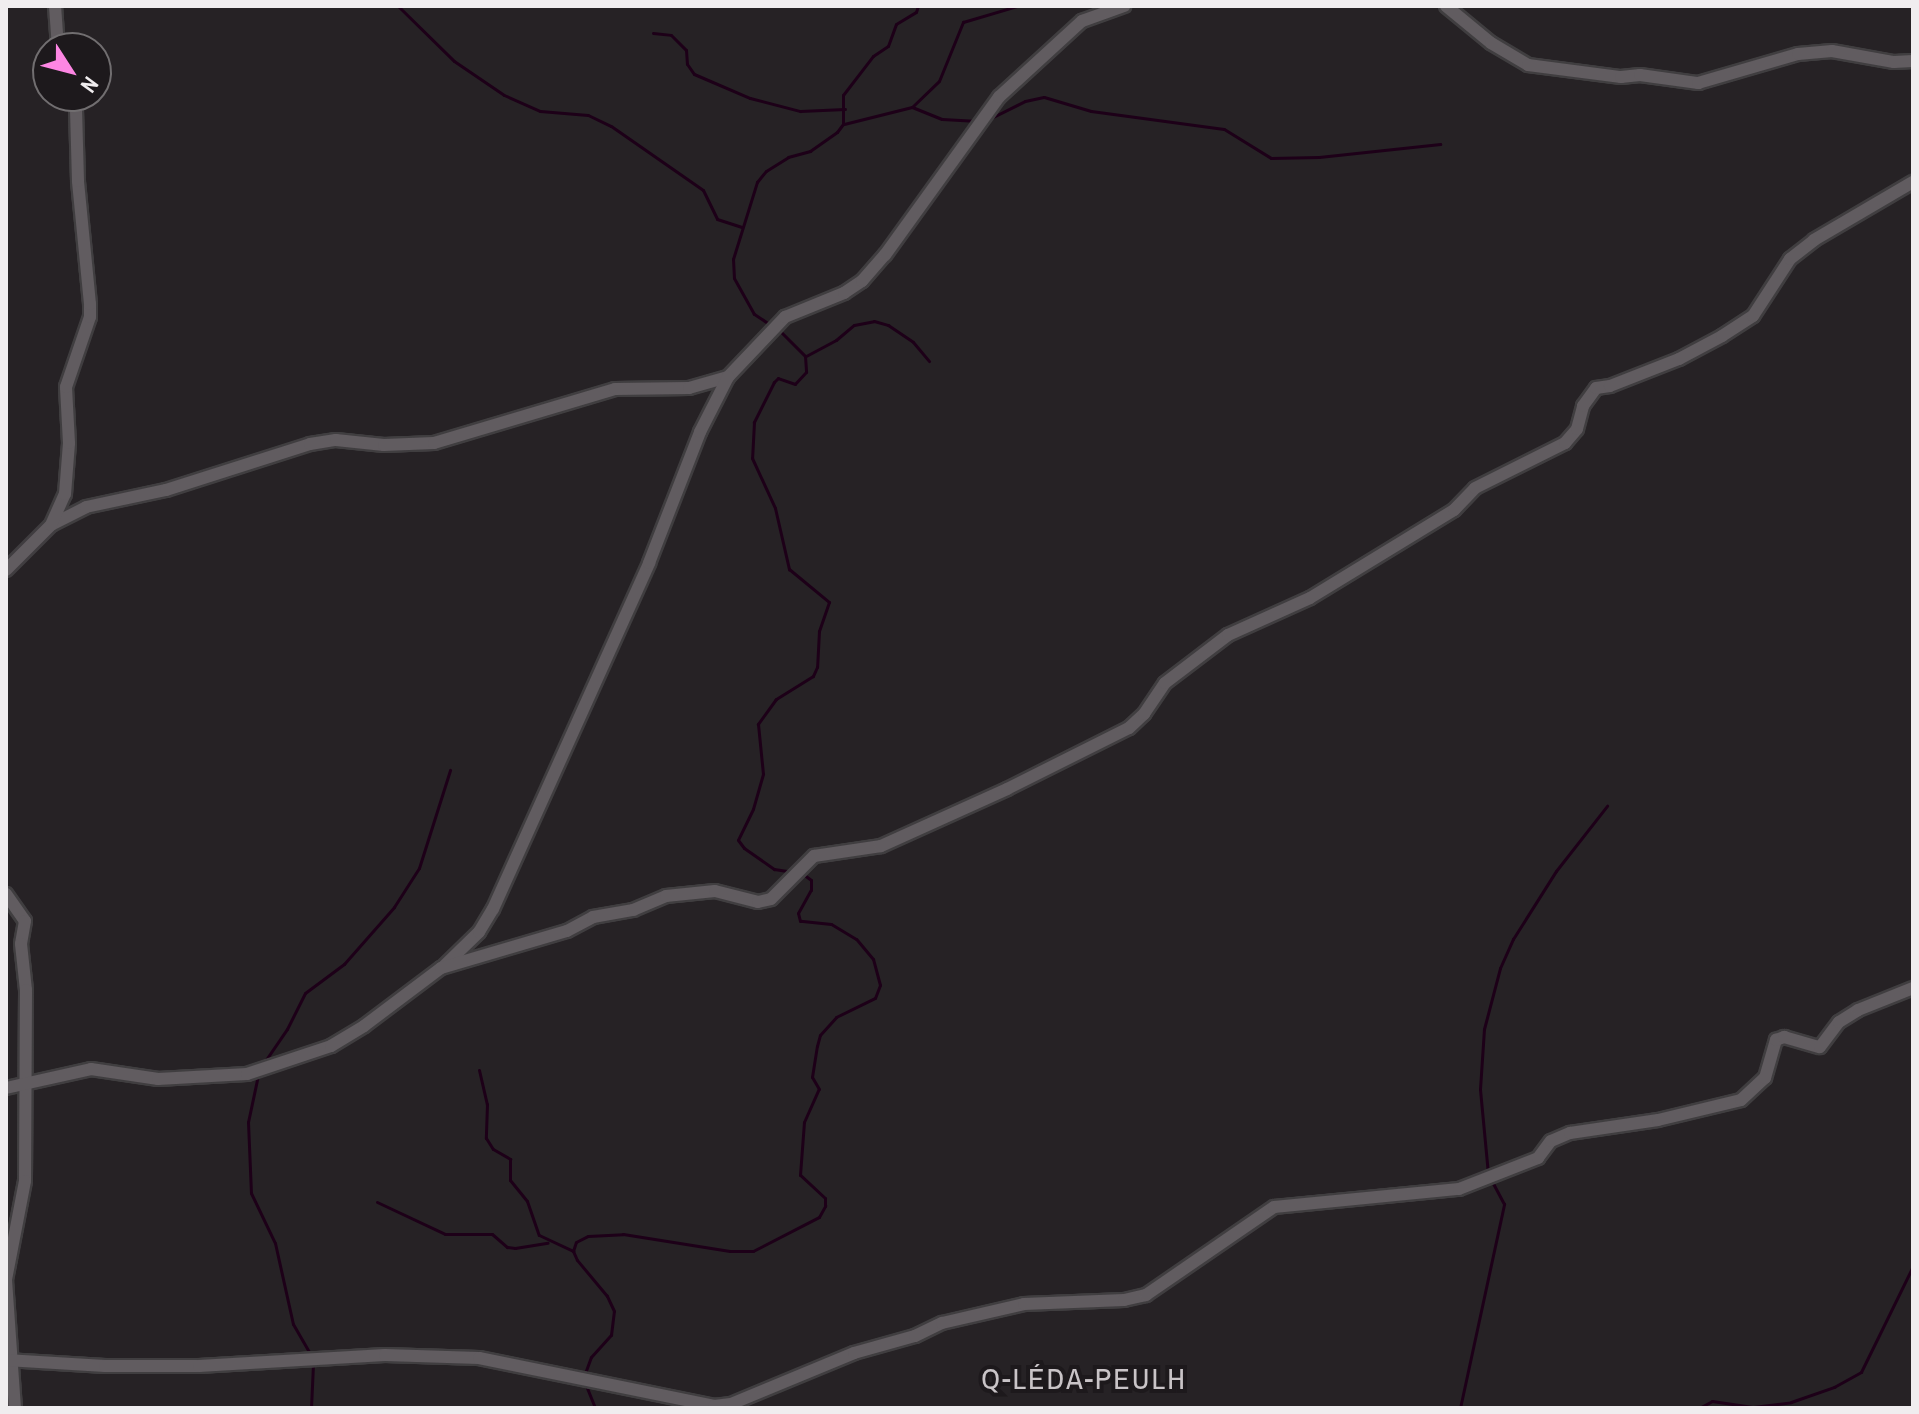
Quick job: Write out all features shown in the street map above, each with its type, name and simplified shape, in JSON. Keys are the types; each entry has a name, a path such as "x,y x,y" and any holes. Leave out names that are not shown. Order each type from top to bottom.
{"street":[{"path":"55,6 57,32"},
{"path":"6,1088 91,1069 158,1079 247,1074 331,1046 364,1026 441,968 479,932 493,909 649,563 700,432 728,377 785,317 844,293 862,281 885,255 999,97 1082,21 1124,6"},
{"path":"1446,6 1491,43 1528,65 1621,77 1640,75 1698,83 1798,54 1832,51 1894,62 1913,61"},
{"path":"51,525 65,494 69,443 66,387 90,317 78,181 76,112"},
{"path":"441,968 567,931 593,917 633,910 666,896 715,891 758,902 771,899 814,856 881,846 1129,728 1144,714 1165,683 1228,635 1310,598 1454,510 1475,488 1565,443 1577,429 1583,406 1596,388 1610,386 1679,359 1733,330 1753,316 1790,259 1814,240 1913,182"},
{"path":"6,570 51,525 86,507 179,486 310,444 336,440 384,445 434,443 615,389 689,388 728,377"},
{"path":"6,894 25,921 21,944 26,990 23,1085 25,1181 6,1280 8,1360 15,1408"},
{"path":"8,1360 105,1366 199,1366 385,1355 479,1358 714,1406 731,1404 854,1353 915,1336 942,1323 1024,1304 1124,1300 1146,1295 1274,1207 1459,1189 1538,1158 1551,1141 1570,1133 1658,1120 1741,1100 1753,1093 1765,1078 1776,1040 1784,1037 1820,1047 1839,1022 1858,1010 1913,988"},
{"path":"676,1397 686,1408"}],"waterway":[{"path":"398,6 454,61 504,95 540,111 588,115 611,126 703,190 717,219 742,227"},
{"path":"772,326 754,314 734,278 733,259 757,182 766,171 788,157 810,151 837,132 843,124 843,95 873,56 888,46 896,24 916,12 918,6"},
{"path":"844,124 912,107 939,81 963,22 1017,6"},
{"path":"653,33 671,35 686,50 687,64 694,74 750,98 800,111 845,109"},
{"path":"989,119 1025,101 1044,97 1091,111 1224,129 1271,158 1319,157 1440,144"},
{"path":"912,107 942,119 978,121"},
{"path":"806,356 836,340 854,325 874,321 888,325 913,342 929,361"},
{"path":"779,330 805,356 806,372 795,384 778,378 774,382 754,422 752,458 775,508 789,569 829,602 819,631 817,667 813,676 776,699 758,724 763,774 753,809 738,840 744,848 774,869 792,872"},
{"path":"263,1064 287,1029 305,993 344,964 394,907 419,868 450,770"},
{"path":"1488,1174 1480,1089 1484,1029 1500,968 1513,939 1556,871 1607,806"},
{"path":"584,1376 591,1357 611,1335 614,1311 607,1296 577,1260 573,1251 576,1242 588,1236 623,1234 730,1251 753,1251 819,1217 825,1206 825,1198 800,1175 804,1122 819,1089 812,1077 817,1046 820,1035 836,1017 875,998 880,985 873,959 856,939 831,924 800,921 798,913 811,890 811,880 803,874"},
{"path":"479,1070 487,1104 486,1138 493,1149 510,1159 510,1180 527,1201 539,1235 573,1251"},
{"path":"258,1075 248,1122 251,1193 275,1243 293,1324 312,1357"},
{"path":"1460,1408 1504,1204 1492,1181"},
{"path":"377,1202 445,1234 492,1234 507,1247 515,1248 548,1243"},
{"path":"1699,1408 1712,1401 1753,1407 1791,1402 1834,1387 1861,1372 1913,1266"},
{"path":"311,1408 313,1364"},
{"path":"585,1383 595,1408"}],"district":[{"name":"Q-LÉDA-PEULH","path":"1084,1378"}]}
